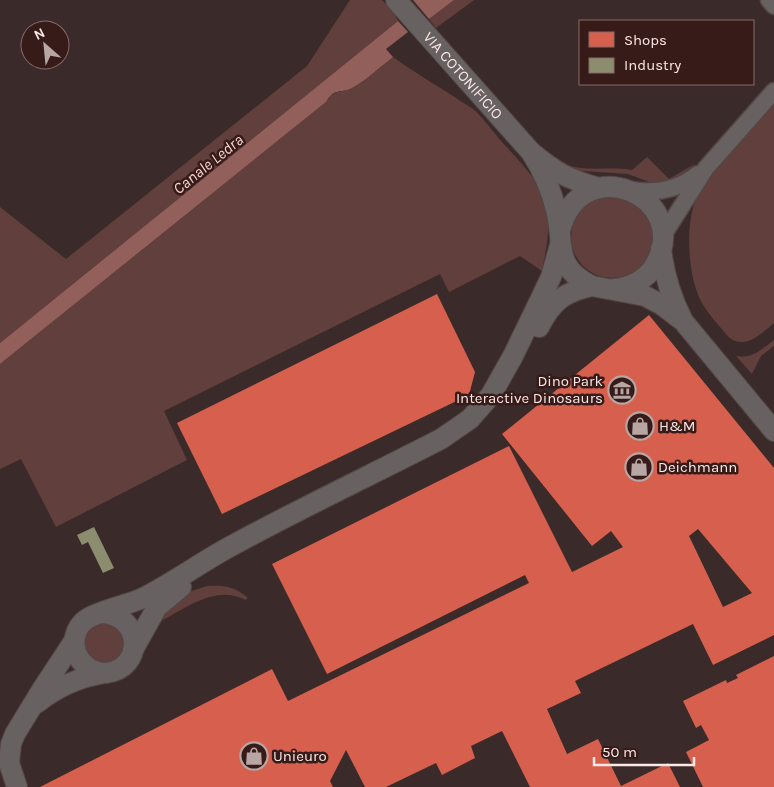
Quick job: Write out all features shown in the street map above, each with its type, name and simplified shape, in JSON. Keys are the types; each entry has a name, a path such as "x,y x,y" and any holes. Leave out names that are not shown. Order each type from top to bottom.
{"street":[{"path":"769,0 774,6"},
{"name":"VIA COTONIFICIO","path":"401,5 531,152 550,168 570,179 599,188"},
{"path":"30,710 47,695 67,685 92,675 118,670 125,665 149,618 157,607 188,583 308,518 471,436 487,421 503,397 519,370 550,308 569,292 600,288 618,289 637,282 653,268 662,243 688,195 706,168 774,91"},
{"name":"VIA COTONIFICIO","path":"531,152 550,186 557,212 565,262 570,270 584,282 600,288 645,296 662,305 683,321 774,431"},
{"path":"631,190 646,192 665,190 692,179 706,168"},
{"name":"VIA COTONIFICIO","path":"560,238 566,212 580,196 599,188 615,186 631,190 642,196 650,204 659,220 664,270 683,321"},
{"path":"17,787 9,763 11,744 15,734 84,622 94,615 143,598 235,544 441,439 470,419 491,395 512,356 550,277 560,238"},
{"path":"101,613 119,617 127,623 132,631 134,640 133,650"},
{"path":"74,641 80,660 96,672 105,673"}],"shaded area":[{"path":"350,0 382,0 393,11 398,21 0,343 0,207 66,259 307,66"},
{"path":"413,0 454,0 429,19"},
{"path":"454,0 474,0 436,28 429,19"},
{"path":"398,21 408,32 386,49 393,57 358,85 332,94 326,102 0,364 0,343"},
{"path":"393,57 476,112 533,178 544,197 548,214 548,239 542,271 520,256 449,292 440,274 164,411 187,460 56,527 21,459 0,469 0,364 326,102 332,95 357,85"},
{"path":"774,104 774,323 755,338 746,342 737,342 729,337 713,319 697,293 689,253 690,225 695,202 705,182 770,105"},
{"path":"554,157 575,167 632,170 647,157 669,179 696,163 675,179 652,183 628,174 581,171 570,168"},
{"path":"612,196 628,199 641,208 650,221 653,237 650,253 641,266 628,275 612,278 596,275 583,266 574,253 571,237 574,221 583,208 596,199"},
{"path":"774,340 774,346 761,356 752,374 736,356 752,355"},
{"path":"207,586 229,587 248,598 245,600 223,595 212,597 190,605 159,622 158,612 188,592"},
{"path":"102,619 113,621 126,638 122,654 119,658 105,663 94,661 90,658 87,654 83,634"}],"building: Shops":[{"path":"437,294 475,372 469,395 222,514 177,423"},
{"path":"649,315 774,468 774,635 713,665 693,624 575,681 581,693 547,709 567,754 598,739 621,786 668,763 680,787 530,787 502,731 471,746 475,758 442,775 436,763 386,787 365,787 346,750 330,781 333,787 40,787 272,669 288,701 529,583 525,575 327,674 272,564 509,446 572,572 623,547 611,531 592,546 502,434","holes":["698,529 752,593 723,607 689,536"]},
{"path":"774,656 774,787 703,787 686,752 709,740 701,725 696,728 683,701 726,680 727,683 738,678 736,675"}],"building: Industry":[{"path":"94,527 114,568 103,573 88,542 82,545 77,535"}],"place":[{"name":"Dino Park Interactive Dinosaurs","path":"622,390"},
{"name":"H&M","path":"640,426"},
{"name":"Deichmann","path":"639,467"},
{"name":"Unieuro","path":"254,756"}],"water label":[{"name":"Canale Ledra","path":"208,164"}]}
